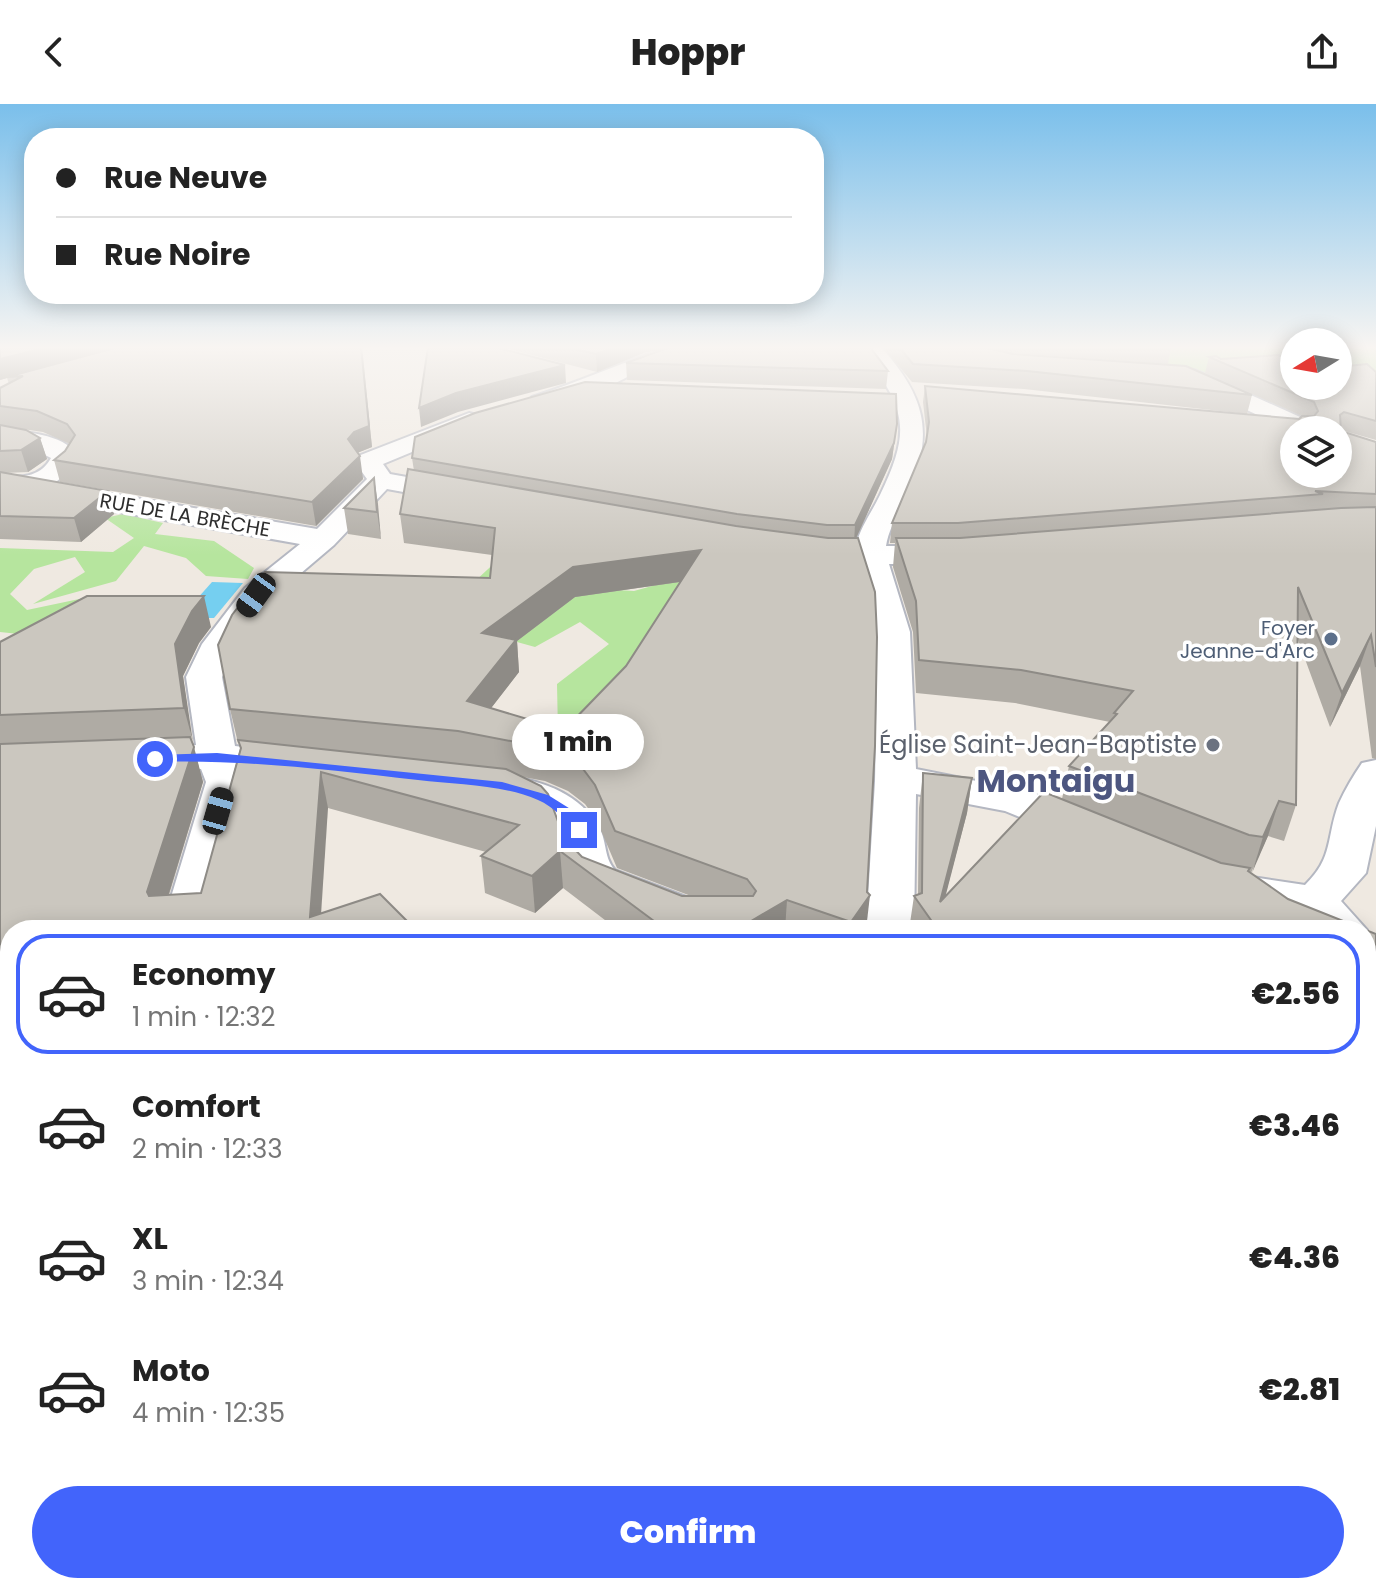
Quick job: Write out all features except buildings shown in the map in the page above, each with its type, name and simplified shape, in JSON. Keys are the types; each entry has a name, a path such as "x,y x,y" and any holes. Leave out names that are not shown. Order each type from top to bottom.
{"street":[{"path":"482,416 367,461 381,480 412,483 492,500"},
{"path":"890,920 898,718 893,627 871,555 871,540 908,469 912,423 909,416"},
{"path":"1242,424 1280,426"},
{"path":"0,436 40,442 65,455 65,462 59,469 13,485"},
{"path":"188,920 226,782 217,756 204,677 219,644 256,595 324,539 381,480"},
{"name":"RUE DE LA BRÈCHE","path":"13,485 324,539"},
{"path":"781,549 826,555 986,552"},
{"path":"108,760 217,756 336,768"},
{"path":"1182,869 1227,887 1329,915 1360,804 1376,772"},
{"path":"895,778 1017,801 1123,845"},
{"path":"459,781 502,786 544,798 567,813 579,830 584,864 599,880 702,920"}],"green space":[{"path":"123,514 163,523 155,534 214,541 254,568 248,579 206,576 186,558 144,546 116,581 33,604 85,572 75,557 34,569 10,594 27,610 84,598 0,656 19,634 0,632 0,548 113,552 134,538 105,518"},
{"path":"725,551 603,712 558,733 557,684 609,644 580,622 535,647 478,631 458,597 502,556 550,586 634,591 677,579"}],"water":[{"path":"212,582 243,583 214,618 180,618"}],"place":[{"name":"Foyer Jeanne-d'Arc","path":"1331,639"},
{"name":"Église Saint-Jean-Baptiste","path":"1213,745"}],"district":[{"name":"Montaigu","path":"1056,781"}],"route":[{"path":"155,759 217,756 502,786 544,798 567,813 579,830"}]}
